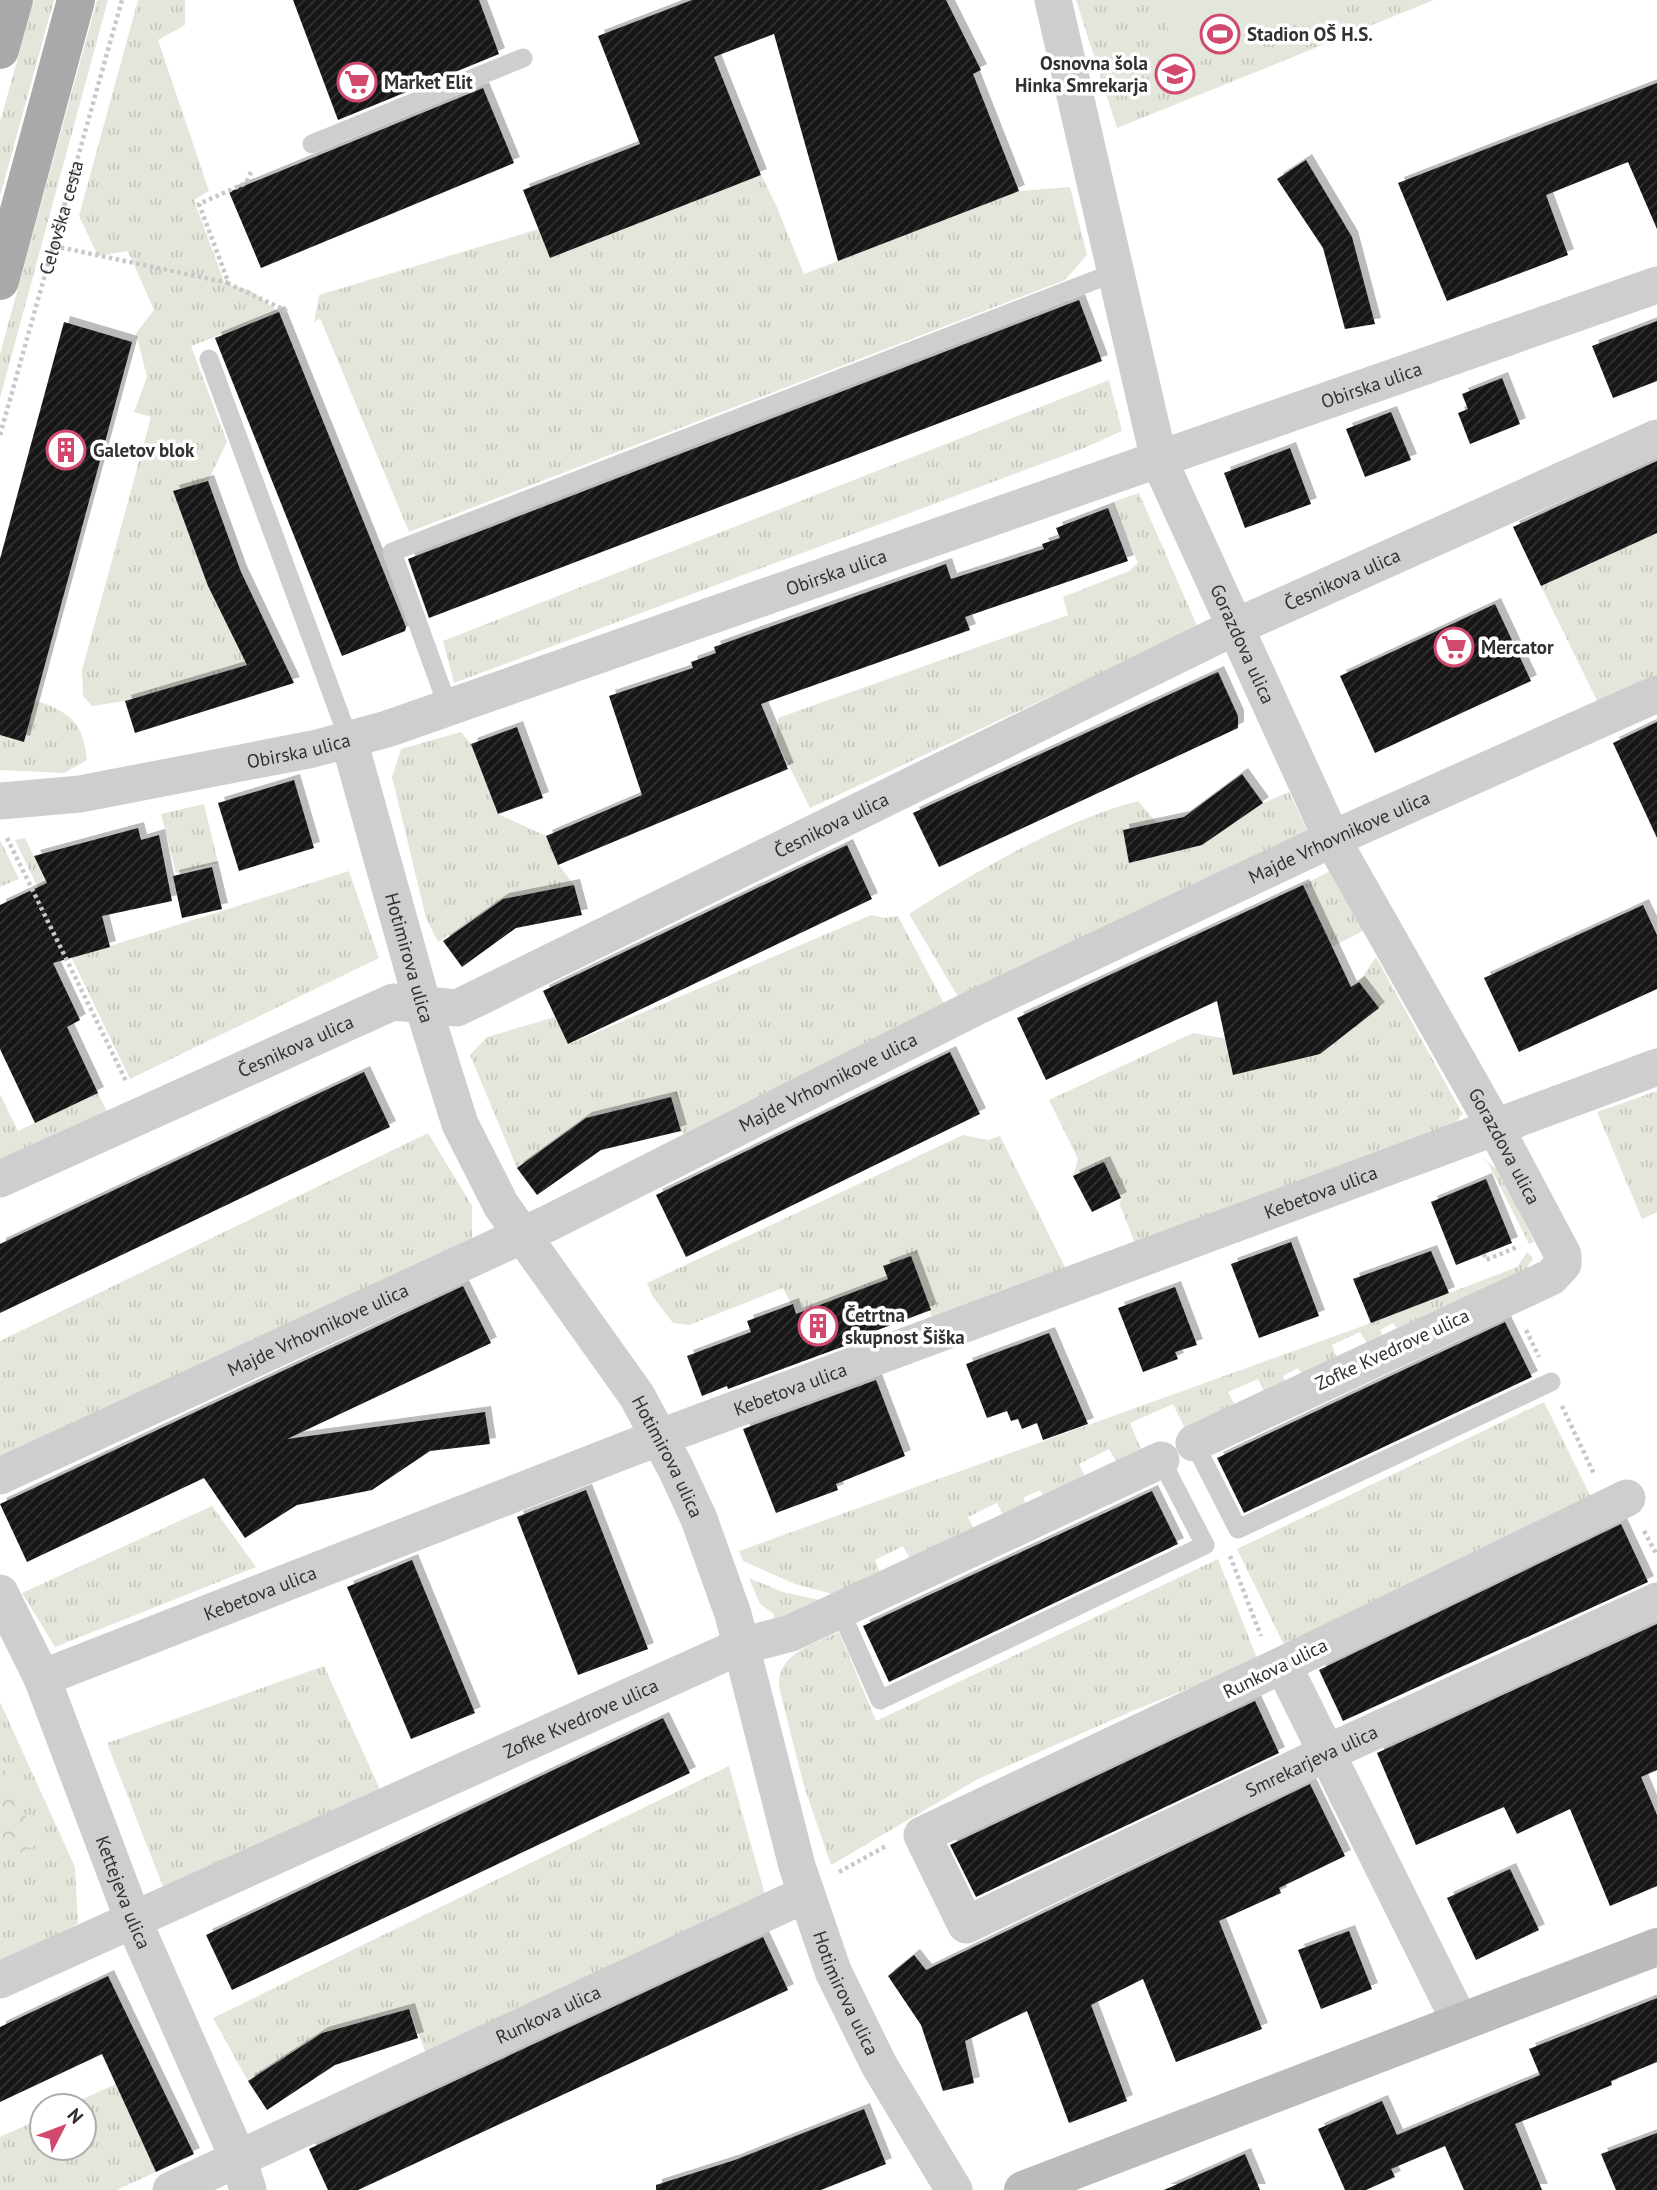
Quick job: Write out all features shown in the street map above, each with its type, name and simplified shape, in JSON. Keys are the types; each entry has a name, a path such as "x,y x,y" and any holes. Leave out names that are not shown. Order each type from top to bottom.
{"main road":[{"path":"0,50 14,0"},
{"path":"0,281 76,0"}],"street":[{"name":"Gorazdova ulica","path":"1053,0 1159,460 1233,628 1332,839 1556,1239"},
{"name":"Obirska ulica","path":"0,801 80,794 349,740 448,708 1657,285"},
{"name":"Česnikova ulica","path":"0,1179 393,1002 457,1008 1233,628 1657,438"},
{"name":"Majde Vrhovnikove ulica","path":"0,1476 549,1223 978,1006 1332,839 1657,694"},
{"name":"Hotimirova ulica","path":"349,740 423,1006 460,1124 501,1205 636,1396 660,1438 716,1563 741,1646 806,1894 830,1963 857,2024 954,2190"},
{"name":"Kebetova ulica","path":"42,1678 660,1438 1089,1280 1494,1125 1657,1067"},
{"name":"Zofke Kvedrove ulica","path":"1194,1443 1551,1277 1563,1264 1563,1255 1556,1239"},
{"name":"Zofke Kvedrove ulica","path":"0,1980 135,1922 741,1646 791,1633 841,1611 1161,1460"},
{"name":"Runkova ulica","path":"922,1835 1627,1498"},
{"name":"Kettejeva ulica","path":"0,1593 42,1678 135,1922 243,2174"},
{"name":"Smrekarjeva ulica","path":"922,1835 967,1926 1327,1753 1657,1601"},
{"path":"1278,1667 1327,1753 1460,2022"},
{"name":"Runkova ulica","path":"172,2190 243,2174 806,1894"},
{"path":"1023,2190 1657,1947"}],"lane":[{"path":"312,144 523,58"},
{"path":"448,708 392,552 1116,272"},
{"path":"209,359 349,740"},
{"path":"1194,1443 1238,1529 1550,1382"},
{"path":"841,1611 880,1700 1205,1545 1161,1460"}],"path":[{"name":"Celovška cesta","path":"0,435 122,0"},
{"path":"229,284 200,204 246,183 251,172"},
{"path":"54,246 229,284 287,311"},
{"path":"6,836 142,1115"},
{"path":"1227,1548 1278,1667"},
{"path":"806,1894 894,1842 922,1835"}],"green space":[{"path":"34,0 54,0 0,196 0,122"},
{"path":"97,0 108,0 0,398 0,354"},
{"path":"138,0 185,0 185,25 158,40 209,191 194,200 225,284 250,290 279,312 191,346 227,442 208,481 173,492 247,665 125,701 92,706 83,696 82,670 151,417 134,412 147,377 136,333 154,310 128,251 98,256 79,216"},
{"name":"Osnovna šola Hinka Smrekarja","path":"1076,0 1157,0 1183,67 1358,0 1434,0 1117,128"},
{"name":"Stadion OŠ H.S.","path":"1157,0 1358,0 1183,68"},
{"path":"761,175 804,274 1019,191 1070,187 1087,255 1065,280 409,532 320,318 314,323 319,295 539,229 550,258"},
{"path":"1109,380 1122,431 1084,448 454,683 443,641"},
{"path":"1139,493 1198,628 810,808 776,740 778,718 1068,615 1063,597 1129,571 1138,563 1113,502"},
{"path":"1657,533 1657,678 1599,705 1541,586"},
{"path":"35,700 58,710 73,721 82,736 87,760 64,773 0,770 0,735 24,742"},
{"path":"461,732 471,744 498,814 546,836 558,864 574,885 503,899 438,942 426,918 392,777 401,749"},
{"path":"1289,792 1308,832 960,1000 909,914 962,881 1050,834 1138,801 1157,823 1123,831 1130,863 1202,845 1263,803"},
{"path":"204,804 218,863 176,873 161,814"},
{"path":"25,838 81,955 349,871 379,958 130,1079 15,840"},
{"path":"0,840 19,879 0,887"},
{"path":"1330,871 1365,930 1332,947 1303,885"},
{"path":"871,915 885,918 898,916 946,1007 687,1137 681,1131 671,1097 586,1118 517,1168 470,1055 487,1037 555,1017 569,1044"},
{"path":"1376,957 1462,1113 1456,1124 1136,1246 1120,1205 1121,1198 1104,1162 1073,1176 1078,1159 1049,1100 1193,1033 1320,1054 1379,1008 1359,982"},
{"path":"1657,1091 1657,1212 1642,1219 1597,1112"},
{"path":"98,1093 108,1114 0,1164 0,1094 18,1131"},
{"path":"428,1133 472,1206 472,1260 0,1476 0,1341"},
{"path":"963,1135 988,1140 1000,1136 1066,1269 933,1321 911,1256 883,1266 888,1279 796,1314 783,1288 689,1325 673,1323 653,1297 647,1283"},
{"path":"1482,1157 1501,1173 1534,1242 1529,1244 1488,1163"},
{"path":"1527,1252 1533,1258 1527,1268 1398,1331 1393,1323 1380,1330 1383,1337 1368,1345 1360,1332 1332,1345 1338,1360 1303,1376 1298,1368 1283,1376 1286,1384 1265,1394 1258,1379 1228,1392 1236,1407 1186,1431 1173,1404 1130,1423 1142,1452 1117,1463 1109,1449 1079,1464 1086,1478 1044,1498 1040,1490 1023,1498 1027,1506 1004,1517 997,1503 968,1517 975,1531 911,1561 903,1546 875,1560 881,1575 836,1595 795,1584 743,1561 739,1551 1371,1323 1517,1267"},
{"path":"1544,1402 1593,1501 1285,1647 1237,1549"},
{"path":"212,1506 256,1567 55,1647 22,1593"},
{"path":"1218,1559 1258,1661 1137,1709 978,1779 831,1865 804,1786 779,1687 780,1675 790,1658 808,1646 839,1632 876,1721"},
{"path":"749,1578 783,1592 824,1601 774,1621 774,1614 760,1604"},
{"path":"324,1666 383,1796 167,1897 107,1743"},
{"path":"0,1702 75,1867 78,1923 0,1972"},
{"path":"0,1759 38,1844 0,1862"},
{"path":"729,1766 766,1898 428,2059 409,2009 322,2033 248,2081 213,2018"},
{"path":"116,2084 156,2172 117,2190 0,2190 0,2137 28,2124 28,2162 98,2162 98,2092"}],"building":[{"path":"293,0 479,0 499,54 338,120"},
{"path":"692,0 946,0 981,70 973,74 1019,191 838,261 774,34 714,57 761,175 550,258 523,190 640,144 598,36"},
{"path":"1657,83 1657,229 1628,162 1546,195 1568,255 1447,301 1398,183"},
{"path":"483,88 514,163 261,268 229,192"},
{"path":"1306,160 1352,237 1375,324 1345,329 1323,248 1277,179"},
{"path":"1079,300 1102,361 429,618 408,559"},
{"path":"279,312 406,627 405,631 342,656 215,338"},
{"path":"1657,321 1657,381 1613,398 1592,346"},
{"name":"Galetov blok","path":"64,322 132,342 24,742 0,735 0,559"},
{"path":"1502,378 1520,424 1470,444 1458,413 1468,409 1462,394"},
{"path":"1391,412 1411,460 1365,477 1346,429"},
{"path":"1290,448 1311,504 1245,528 1224,473"},
{"path":"1657,461 1657,533 1541,586 1513,527"},
{"path":"208,481 241,572 294,683 135,733 125,701 247,665 208,586 173,491"},
{"path":"1108,508 1128,561 965,617 970,630 761,704 788,769 558,865 546,836 642,795 609,696 693,668 691,662 716,653 714,647 946,564 951,579 1044,549 1042,544 1060,538 1056,528"},
{"path":"1495,604 1531,681 1375,753 1340,676"},
{"path":"1218,672 1238,716 1238,728 939,867 913,813"},
{"path":"1657,722 1657,838 1613,743"},
{"path":"517,727 543,798 498,814 471,744"},
{"path":"1242,774 1263,803 1202,845 1129,863 1123,830 1184,817"},
{"path":"294,780 314,848 239,871 218,803"},
{"path":"138,828 141,840 159,835 172,901 102,916 110,947 53,963 80,1020 67,1027 98,1093 35,1123 0,1049 0,905 47,883 34,856"},
{"path":"847,845 872,899 568,1044 543,991"},
{"path":"212,867 222,909 182,918 173,876"},
{"path":"574,885 582,915 516,928 462,967 443,941 503,899"},
{"path":"1303,885 1351,987 1359,982 1379,1008 1320,1054 1233,1075 1217,1001 1046,1080 1017,1018"},
{"path":"1643,905 1657,935 1657,989 1519,1052 1484,978"},
{"path":"950,1052 980,1114 686,1257 656,1195"},
{"path":"364,1072 390,1127 0,1313 0,1244"},
{"path":"671,1097 681,1131 601,1150 537,1195 517,1168 586,1118"},
{"path":"1104,1162 1121,1198 1092,1212 1073,1176"},
{"path":"1486,1179 1512,1243 1456,1265 1431,1202"},
{"path":"1291,1242 1319,1316 1259,1338 1231,1264"},
{"path":"1431,1251 1449,1293 1371,1323 1353,1279"},
{"name":"Četrtna skupnost Šiška","path":"911,1256 931,1310 859,1337 861,1340 702,1396 687,1356 751,1332 747,1321 793,1304 796,1314 888,1279 883,1266"},
{"path":"463,1286 491,1343 287,1439 485,1412 490,1444 430,1451 372,1490 297,1505 245,1538 204,1478 27,1562 0,1504"},
{"path":"1175,1287 1197,1345 1175,1352 1178,1359 1143,1372 1118,1308"},
{"path":"1505,1322 1532,1377 1244,1513 1217,1458"},
{"path":"1049,1333 1088,1424 1043,1440 1037,1423 1022,1429 1018,1419 1011,1421 1007,1411 987,1418 966,1364"},
{"path":"876,1380 905,1456 836,1484 838,1490 776,1513 743,1429"},
{"path":"586,1490 648,1649 578,1675 517,1517"},
{"path":"1152,1491 1178,1544 889,1682 863,1626"},
{"path":"1621,1524 1648,1582 1343,1721 1319,1670"},
{"path":"412,1560 475,1713 411,1739 347,1587"},
{"path":"1657,1624 1657,1770 1641,1777 1657,1815 1657,1886 1610,1906 1570,1809 1517,1834 1504,1807 1416,1845 1377,1753"},
{"path":"1255,1701 1279,1753 976,1897 950,1845"},
{"path":"663,1718 690,1773 232,1990 206,1935"},
{"path":"1310,1784 1345,1856 1279,1888 1281,1893 1219,1921 1262,2029 1176,2062 1143,1979 1091,2005 1127,2101 1069,2123 1027,2011 965,2041 974,2083 943,2091 921,2025 888,1976 914,1955 926,1970"},
{"path":"1510,1869 1539,1930 1476,1960 1447,1898"},
{"path":"1349,1931 1372,1989 1321,2009 1298,1950"},
{"path":"763,1937 788,1990 358,2190 328,2190 309,2149"},
{"path":"108,1976 194,2154 156,2172 102,2054 0,2102 0,2027"},
{"path":"1657,1998 1657,2062 1611,2081 1612,2085 1515,2124 1542,2190 1464,2190 1445,2146 1391,2169 1395,2177 1366,2190 1345,2190 1318,2129 1382,2101 1397,2135 1540,2075 1529,2049"},
{"path":"409,2009 418,2038 335,2065 267,2110 248,2081 322,2033"},
{"path":"864,2109 886,2164 821,2190 656,2190 656,2185 735,2160"},
{"path":"1657,2133 1657,2190 1616,2190 1601,2154"},
{"path":"1245,2154 1260,2190 1164,2190"}],"place":[{"name":"Stadion OŠ H.S.","path":"1220,34"},
{"name":"Osnovna šola Hinka Smrekarja","path":"1175,74"},
{"name":"Market Elit","path":"357,82"},
{"name":"Galetov blok","path":"66,450"},
{"name":"Mercator","path":"1454,647"},
{"name":"Četrtna skupnost Šiška","path":"818,1326"}]}
